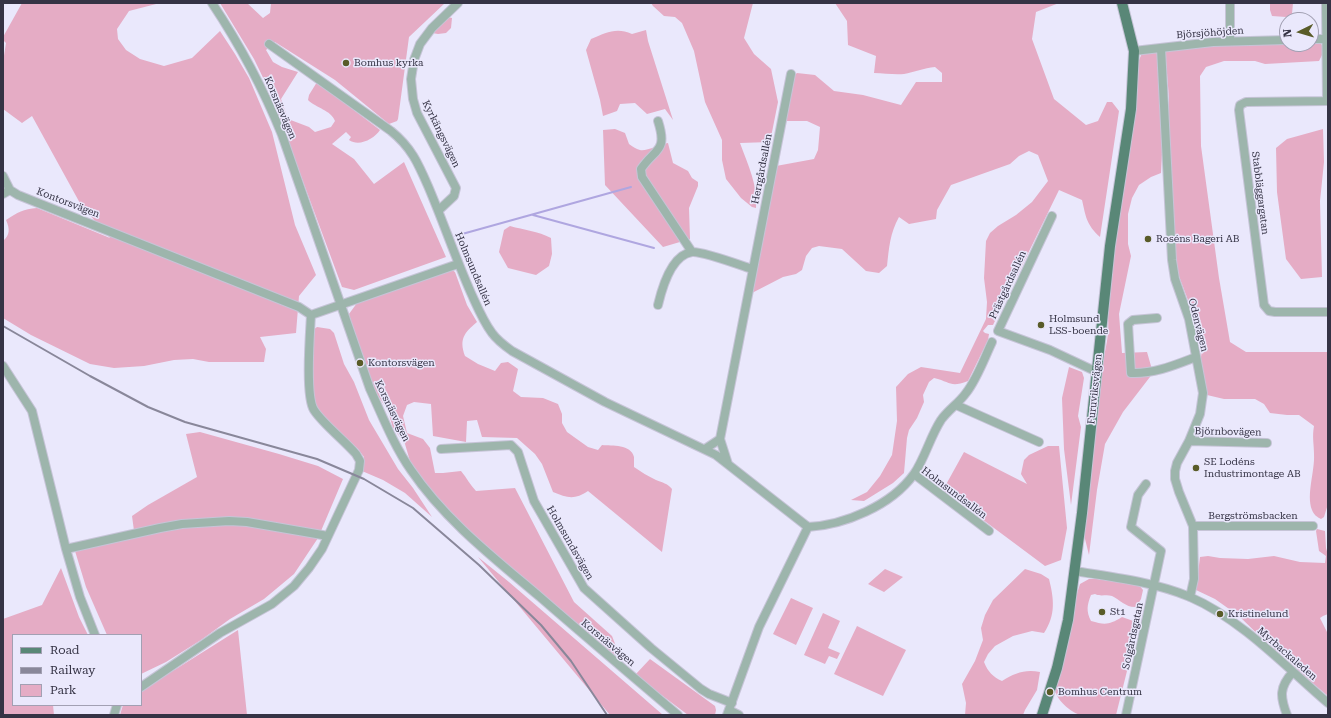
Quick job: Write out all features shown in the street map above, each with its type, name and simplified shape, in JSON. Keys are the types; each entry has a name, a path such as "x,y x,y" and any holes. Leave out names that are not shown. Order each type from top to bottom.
{"main road":[{"name":"Furuviksvägen","path":"1042,715 1065,638 1082,513 1113,219 1131,109 1134,51 1122,3"},
{"name":"Furuviksvägen","path":"1038,715 1046,701"}],"street":[{"name":"Korsnäsvägen","path":"212,3 239,45 272,110 370,389 386,425 410,469 440,506 484,550 678,715"},
{"name":"Kyrkängsvägen","path":"439,210 454,196 456,188 415,107 411,88 412,70 416,52 427,34 458,3"},
{"path":"1230,3 1230,41"},
{"name":"Stabbläggargatan","path":"1326,3 1327,101 1246,102 1240,105 1239,110 1264,306 1269,311 1275,312 1328,312"},
{"name":"Björsjöhöjden","path":"1134,51 1230,41 1279,40"},
{"name":"Holmsundsallén","path":"269,44 400,138 411,150 439,210 458,264 489,329 507,348 605,402 705,449 728,464 808,527 837,523 866,511 897,491 914,474 989,531"},
{"name":"Odenvägen","path":"1161,48 1172,260 1175,279 1189,319 1202,387 1203,402 1200,414 1189,441 1177,463 1175,474 1179,492 1193,526 1194,579 1190,597"},
{"name":"Herrgårdsallén","path":"720,439 791,74"},
{"path":"658,121 662,137 661,145 658,152 641,169 642,177 685,239 692,252"},
{"name":"Kontorsvägen","path":"3,176 7,192 18,195 299,307 311,315"},
{"name":"Prästgårdsallén","path":"1052,216 998,331 1050,350 1097,372"},
{"path":"658,305 670,270 683,256 692,252 702,253 752,269"},
{"path":"142,686 220,633 261,611 283,596 294,586 309,568 328,536 359,470 360,461 354,451 317,414 311,403 309,381 311,315 458,264"},
{"path":"1157,318 1133,320 1128,324 1131,373 1146,373 1160,370 1196,357"},
{"path":"914,474 941,421 970,388 992,342"},
{"path":"3,366 32,411 66,549 80,597 95,634"},
{"path":"956,404 1039,442"},
{"path":"705,449 720,439 728,464"},
{"name":"Björnbovägen","path":"1189,441 1267,443"},
{"name":"Holmsundsvägen","path":"441,449 511,445 518,452 534,501 584,588 651,648 701,689 739,715"},
{"name":"Solgårdsgatan","path":"1126,715 1161,551 1130,527 1138,495 1146,484"},
{"path":"66,549 182,524 229,521 247,522 328,536"},
{"name":"Bergströmsbacken","path":"1193,526 1313,526"},
{"path":"729,709 759,627 808,527"},
{"name":"Myrbackaleden","path":"1074,571 1154,586 1190,597 1235,624 1253,637 1328,703"},
{"path":"1287,715 1282,702 1282,690 1286,679 1293,672"}],"green space":[{"path":"22,3 160,3 129,11 117,29 118,39 126,50 140,59 164,66 192,58 220,31 249,78 272,132 295,225 316,275 299,296 296,333 260,337 266,349 264,362 209,362 193,359 174,360 144,366 114,368 90,364 31,335 3,318 3,241 9,232 6,220 21,211 37,208 110,238 81,205 32,116 22,123 3,109 3,62 6,43 3,40 3,37"},
{"path":"220,3 247,3 263,18 270,13 271,3 445,3 409,37 398,119 397,121 389,124 335,80 275,42 266,50 273,62 282,67 298,72 281,99 288,119 309,127 315,132 331,127 335,121 333,117 308,100 309,95 317,82 380,130 370,139 357,143 349,140 351,137 346,132 332,144 354,159 374,184 404,162 446,257 354,290 342,287 270,92 254,59"},
{"path":"651,3 753,3 744,38 754,54 771,69 778,102 770,142 740,143 754,183 756,208 752,207 741,198 726,179 722,160 722,140 705,102 694,51 682,23 675,17 664,16"},
{"path":"835,3 1059,3 1036,12 1032,39 1054,99 1086,125 1098,121 1107,102 1112,102 1119,111 1100,237 1089,224 1082,200 1059,190 993,325 988,325 983,331 989,334 988,340 968,381 951,384 934,378 929,382 923,395 924,402 917,418 909,430 904,473 893,483 864,501 851,500 867,492 880,476 892,455 897,421 896,387 908,374 921,367 960,373 986,319 987,302 984,278 986,241 990,233 998,226 1016,215 1032,202 1048,181 1038,155 1029,151 1019,156 1010,164 951,185 937,210 936,219 909,224 899,217 889,247 887,266 879,273 866,271 842,249 819,246 812,248 806,256 802,270 796,274 783,277 750,294 776,166 814,159 818,150 820,127 807,121 787,121 786,111 792,77 797,73 815,75 834,91 863,95 901,105 916,82 942,82 942,73 935,67 904,74 874,73 876,56 848,45 847,21"},
{"path":"1270,3 1293,3 1292,12 1279,12 1279,16 1272,16"},
{"path":"448,17 452,18 451,28 446,33 432,33"},
{"path":"646,30 648,41 673,120 665,109 647,114 635,103 620,104 617,111 603,116 586,50 591,39 616,31 632,34"},
{"path":"1319,42 1322,45 1322,55 1319,61 1265,64 1255,61 1224,61 1206,67 1200,76 1201,146 1219,278 1230,342 1246,352 1328,352 1328,504 1324,517 1321,519 1314,513 1310,504 1310,490 1314,461 1314,426 1299,415 1270,413 1264,404 1255,399 1224,399 1207,395 1200,364 1202,350 1194,336 1194,316 1177,271 1174,254 1168,135 1169,98 1165,49 1228,43 1279,44 1279,52 1319,52"},
{"path":"1157,51 1163,132 1161,173 1151,177 1139,185 1132,198 1128,214 1128,244 1131,256 1119,314 1122,353 1147,352 1153,373 1123,412 1105,444 1097,490 1089,555 1083,531 1101,370 1108,331 1108,316 1106,308 1137,65 1142,53"},
{"path":"615,129 625,133 629,144 640,150 646,150 668,143 673,163 688,171 692,178 698,182 698,186 689,208 690,239 663,247 605,185 603,130"},
{"path":"1323,129 1324,162 1320,201 1322,277 1301,279 1286,259 1277,192 1276,148 1287,139"},
{"path":"510,226 536,232 551,238 552,254 549,266 536,275 508,268 499,252 504,230"},
{"path":"451,269 455,272 467,305 477,322 464,337 463,350 465,356 478,364 495,371 501,363 508,362 518,369 513,391 521,397 543,398 558,404 562,414 562,423 567,432 588,447 598,450 602,445 621,446 629,450 634,457 634,467 650,477 667,484 672,489 662,552 588,491 575,497 563,496 553,492 542,464 535,454 517,438 482,437 477,420 467,421 466,442 433,436 431,404 414,402 407,405 403,416 407,433 423,439 430,448 435,473 461,471 476,491 515,488 574,602 612,636 619,654 615,655 563,614 488,549 442,505 412,468 405,444 393,428 388,411 375,391 368,370 360,355 349,314 357,303"},
{"path":"317,327 330,329 334,333 344,364 354,382 369,420 398,469 413,488 432,517 405,493 383,480 362,471 364,457 358,449 322,417 315,407 312,391 313,330"},
{"path":"1069,367 1082,372 1084,378 1078,416 1081,427 1071,505 1064,449 1062,398"},
{"path":"200,432 279,454 318,466 343,479 318,538 294,574 264,599 230,619 201,640 166,662 142,674 142,634 107,634 86,587 75,551 135,538 132,516 148,505 197,477 186,434"},
{"path":"1048,446 1059,446 1067,528 1061,560 1045,566 943,490 964,452 1027,484 1021,474 1024,460 1029,455"},
{"path":"1317,529 1325,531 1328,555 1328,614 1320,618 1328,634 1328,696 1279,655 1239,616 1215,599 1196,590 1200,557 1208,556 1248,559 1274,556 1300,562 1325,563 1326,556 1319,551"},
{"path":"478,557 509,582 663,715 610,715"},
{"path":"61,568 79,617 88,634 12,634 12,706 53,706 54,715 3,715 3,619 42,605"},
{"path":"885,569 903,577 884,592 868,584"},
{"path":"1025,569 1041,574 1049,579 1053,600 1051,620 1044,633 1032,631 1013,636 995,646 988,654 984,662 991,674 1002,681 1020,672 1040,672 1037,690 1023,715 965,715 966,703 962,684 975,661 983,640 981,628 985,615 993,600"},
{"path":"1089,579 1139,585 1143,590 1141,599 1136,607 1127,605 1112,596 1095,594 1091,595 1088,605 1088,614 1091,621 1107,624 1122,617 1139,623 1116,715 1090,716 1078,714 1070,710 1060,700 1055,692 1072,619 1074,603 1080,584"},
{"path":"791,598 813,608 796,645 773,634"},
{"path":"823,613 840,621 828,648 840,653 837,659 829,656 825,664 804,655"},
{"path":"857,626 906,650 883,696 834,674"},
{"path":"238,630 247,715 120,715 123,706 142,706 142,688"},
{"path":"650,659 715,706 715,715 688,715 635,675"}],"waterway":[{"path":"455,236 631,187"},
{"path":"533,215 654,248"}],"railway":[{"path":"3,326 90,376 148,407 185,422 317,459 364,479 413,508 479,565 541,625 571,661 607,715"}],"place":[{"name":"Bomhus kyrka","path":"346,63"},
{"name":"Roséns Bageri AB","path":"1148,239"},
{"name":"Holmsund LSS-boende","path":"1041,325"},
{"name":"Kontorsvägen","path":"360,363"},
{"name":"SE Lodéns Industrimontage AB","path":"1196,468"},
{"name":"St1","path":"1102,612"},
{"name":"Kristinelund","path":"1220,614"},
{"name":"Bomhus Centrum","path":"1050,692"}]}
